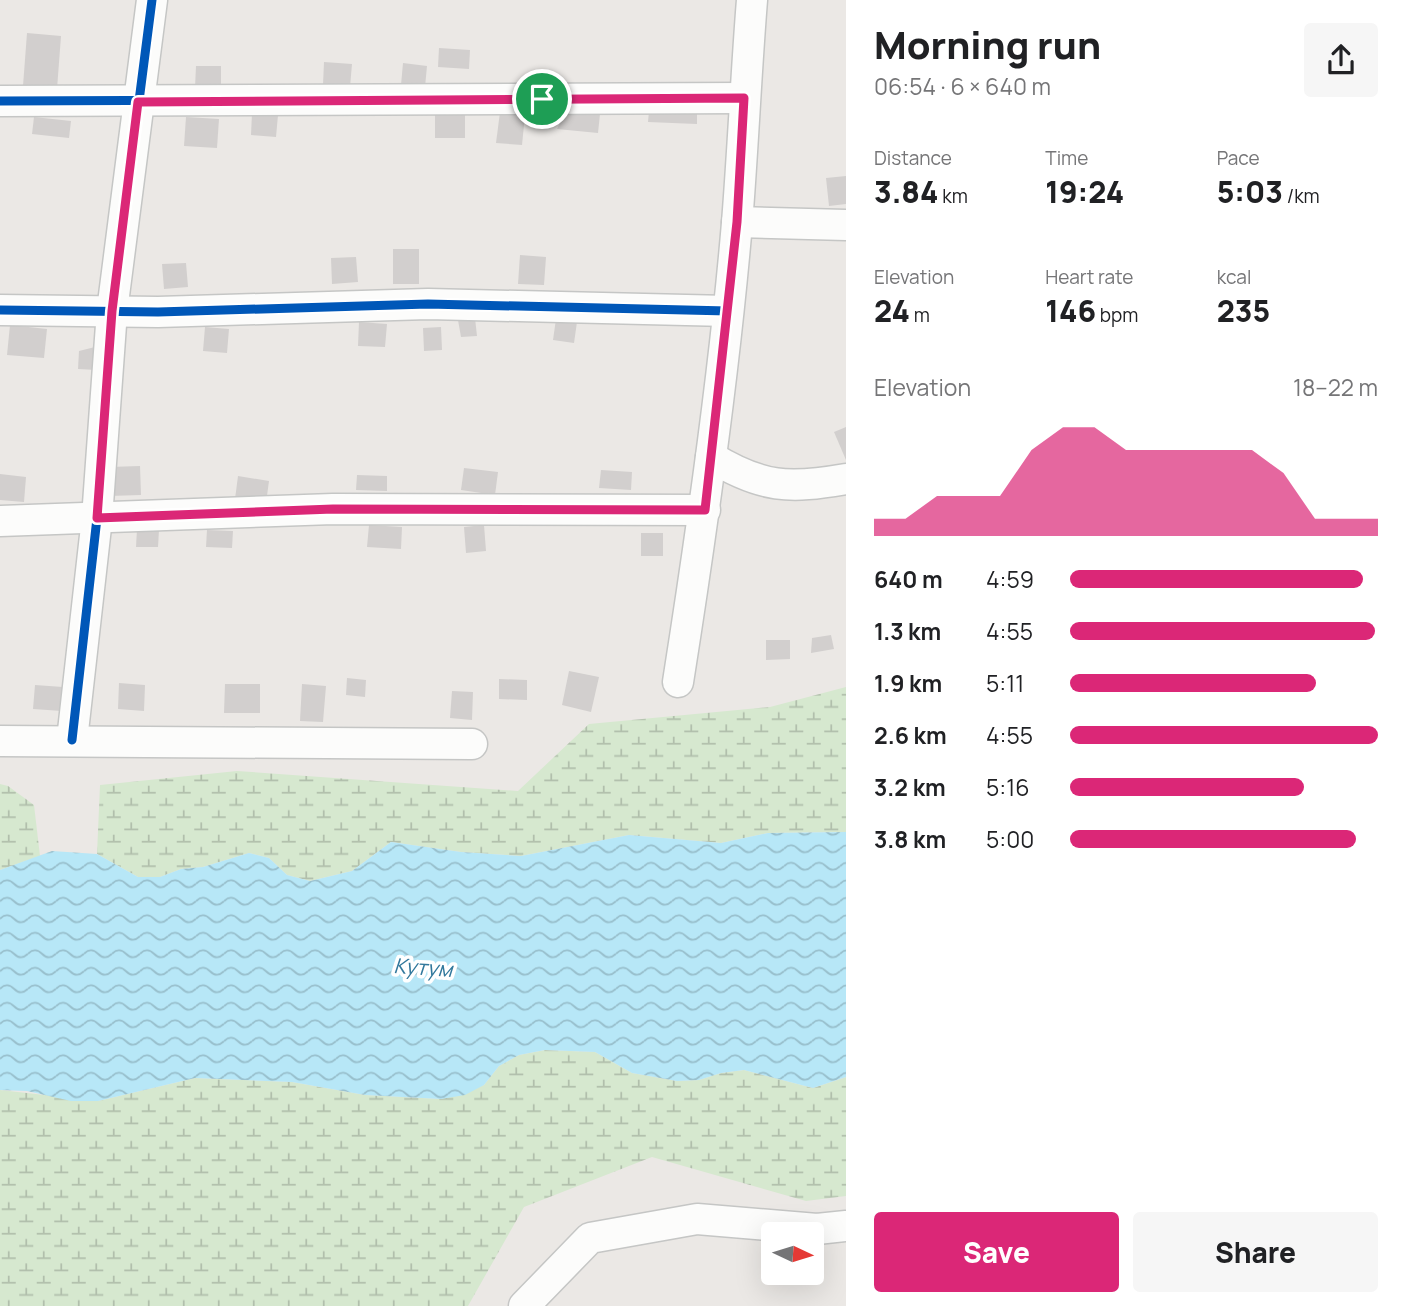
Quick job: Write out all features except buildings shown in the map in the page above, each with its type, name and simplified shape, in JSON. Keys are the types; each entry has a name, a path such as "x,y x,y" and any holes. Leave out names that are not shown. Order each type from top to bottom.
{"street":[{"path":"72,740 97,518 112,311 152,0"},
{"path":"678,682 705,510 728,311 737,222 752,0"},
{"path":"0,101 744,98"},
{"path":"737,222 846,225"},
{"path":"0,310 112,311 428,304 728,311"},
{"path":"711,457 739,474 771,484 818,484 846,479"},
{"path":"0,521 333,509 705,510"},
{"path":"0,741 472,744"},
{"path":"524,1306 590,1238 697,1219 817,1229 846,1226"}],"green space":[{"path":"846,687 846,832 768,833 721,843 629,835 521,856 461,852 391,842 352,871 310,881 287,875 269,858 249,853 203,867 181,869 160,877 138,877 97,854 100,785 237,771 518,791 589,724 770,707"},
{"path":"0,784 8,786 34,805 40,856 0,870"},
{"path":"545,1050 595,1052 632,1073 677,1081 699,1080 744,1070 813,1088 846,1077 846,1196 806,1201 652,1157 524,1207 468,1306 0,1306 0,1090 98,1101 195,1078 292,1082 365,1095 441,1099 484,1085 499,1066 519,1055"}],"water":[{"name":"Кутум","path":"846,832 846,1077 813,1088 744,1070 699,1080 677,1081 632,1073 595,1052 545,1050 519,1055 499,1066 484,1085 465,1095 441,1099 365,1095 292,1082 195,1078 98,1101 71,1101 27,1091 0,1090 0,870 52,851 97,854 138,877 160,877 181,869 203,867 249,853 269,858 287,875 310,881 352,871 391,842 461,852 521,856 629,835 721,843 768,833"}],"cycle path":[{"path":"72,740 97,518 112,311 152,0"},
{"path":"0,101 744,98"},
{"path":"0,310 158,312 428,304 728,311"}],"route":[{"path":"744,98 737,222 705,510 333,509 97,518 112,311 138,102 542,99 744,98"}]}
